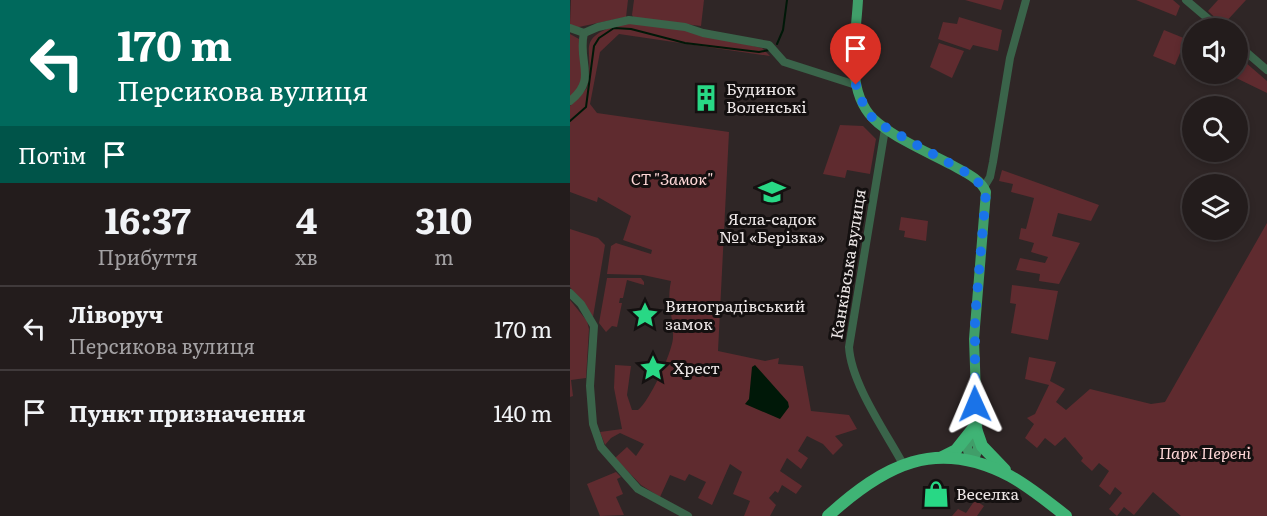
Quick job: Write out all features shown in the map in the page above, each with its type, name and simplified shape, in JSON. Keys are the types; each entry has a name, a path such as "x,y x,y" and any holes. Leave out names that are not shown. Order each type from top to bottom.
{"highway":[{"path":"936,459 956,450 975,426"},
{"path":"975,426 982,446 1012,477 1066,516"},
{"path":"828,516 864,485 903,464 936,459 971,461 1012,477"}],"main road":[{"path":"858,0 856,85 865,109 885,129 974,177 984,187 987,199 974,339 975,426 978,449 971,461"}],"street":[{"path":"984,187 990,177 1010,58 1026,0"},
{"path":"1186,0 1207,18"},
{"path":"570,28 584,33 598,27 629,20 685,27 703,33 769,45 784,62 856,85"},
{"path":"570,101 581,91 586,81 581,51 584,33"},
{"path":"1248,54 1267,70"},
{"name":"Канківська вулиця","path":"885,129 849,356 857,378 903,464"},
{"path":"570,293 581,304 594,326 590,386 593,424 601,447 609,460 641,491 688,516"}],"green space":[{"path":"571,0 628,0 626,17 574,28 570,24"},
{"path":"634,0 704,0 701,26 634,18 632,15"},
{"path":"965,0 1004,0 1001,10"},
{"path":"1136,0 1173,0 1180,6 1176,16"},
{"path":"1218,0 1246,0 1229,18 1216,18 1208,11"},
{"path":"959,17 1002,30 998,51 973,45 970,50 938,39 943,22 957,24"},
{"name":"СТ \"Замок\"","path":"625,22 683,30 762,48 770,56 619,34 600,52 590,104 597,113 729,132 718,351 765,361 779,358 778,364 803,366 811,411 849,415 857,429 835,436 843,445 833,455 823,444 807,436 798,451 808,458 801,469 787,458 780,471 802,486 796,494 782,485 778,493 775,491 769,498 776,505 770,516 744,516 750,501 733,494 742,472 730,464 712,505 698,498 706,482 689,474 685,481 670,475 660,497 641,485 615,458 627,447 636,456 644,444 620,433 605,445 600,432 622,429 614,388 615,365 631,366 627,395 632,410 638,410 659,377 673,338 669,297 671,281 643,275 607,274 611,246 616,243 651,254 652,250 623,240 631,216 598,197 597,202 570,192 570,106 587,88 589,46 597,34"},
{"path":"1164,30 1182,37 1182,48 1175,65 1153,56"},
{"path":"570,34 579,39 583,81 570,99"},
{"path":"939,43 964,51 952,78 930,67"},
{"path":"1248,65 1267,81 1267,93 1248,84"},
{"path":"840,125 863,126 876,139 870,174 847,170 845,178 823,174"},
{"path":"1002,170 1099,205 1091,221 1058,213 1052,236 1080,243 1059,284 1039,281 1040,274 1016,270 1020,258 1045,263 1048,257 1031,252 1034,243 1019,239 1021,228 1026,229 1034,198 1011,192 1013,184 999,181"},
{"path":"901,217 928,221 926,241 904,237 905,231 899,230"},
{"name":"Парк Перені","path":"1267,223 1267,516 1181,516 1153,492 1134,515 1124,507 1117,516 1109,509 1122,493 1115,487 1110,495 1099,486 1109,471 1099,463 1092,471 1081,461 1083,458 1065,437 1055,446 1045,438 1037,448 1025,438 1034,424 1027,418 1035,414 1049,385 1025,379 1029,357 1056,362 1050,381 1065,389 1056,402 1066,410 1090,389 1151,404 1165,402"},
{"path":"570,229 598,238 605,245 593,317 570,287"},
{"path":"607,278 641,278 644,285 627,280 623,298 620,298 619,303 622,303 617,327 612,326 606,332 599,323"},
{"path":"1012,285 1058,291 1048,340 1011,333 1016,304 1010,303"},
{"path":"570,300 587,321 589,329 586,378 571,380 573,396 570,397"},
{"path":"616,472 621,477 617,479 623,494 616,497 624,515 600,516 587,484"},
{"path":"975,500 984,506 977,516 952,516 958,509 966,513"}],"shaded area":[{"path":"755,365 788,402 789,407 780,419 745,404 749,399 752,367"}],"waterway":[{"path":"777,44 783,30 787,0"},
{"path":"570,121 586,107 594,46 599,38 614,28 631,29 685,43 759,52 769,50"}],"place":[{"name":"Будинок Воленські","path":"706,98"},
{"name":"Ясла-садок №1 «Берізка»","path":"772,192"},
{"name":"Виноградівський замок","path":"645,315"},
{"name":"Хрест","path":"653,368"},
{"name":"Веселка","path":"936,494"}],"route":[{"path":"856,85 861,102 876,122 974,177 986,192 975,318 975,404"}]}
